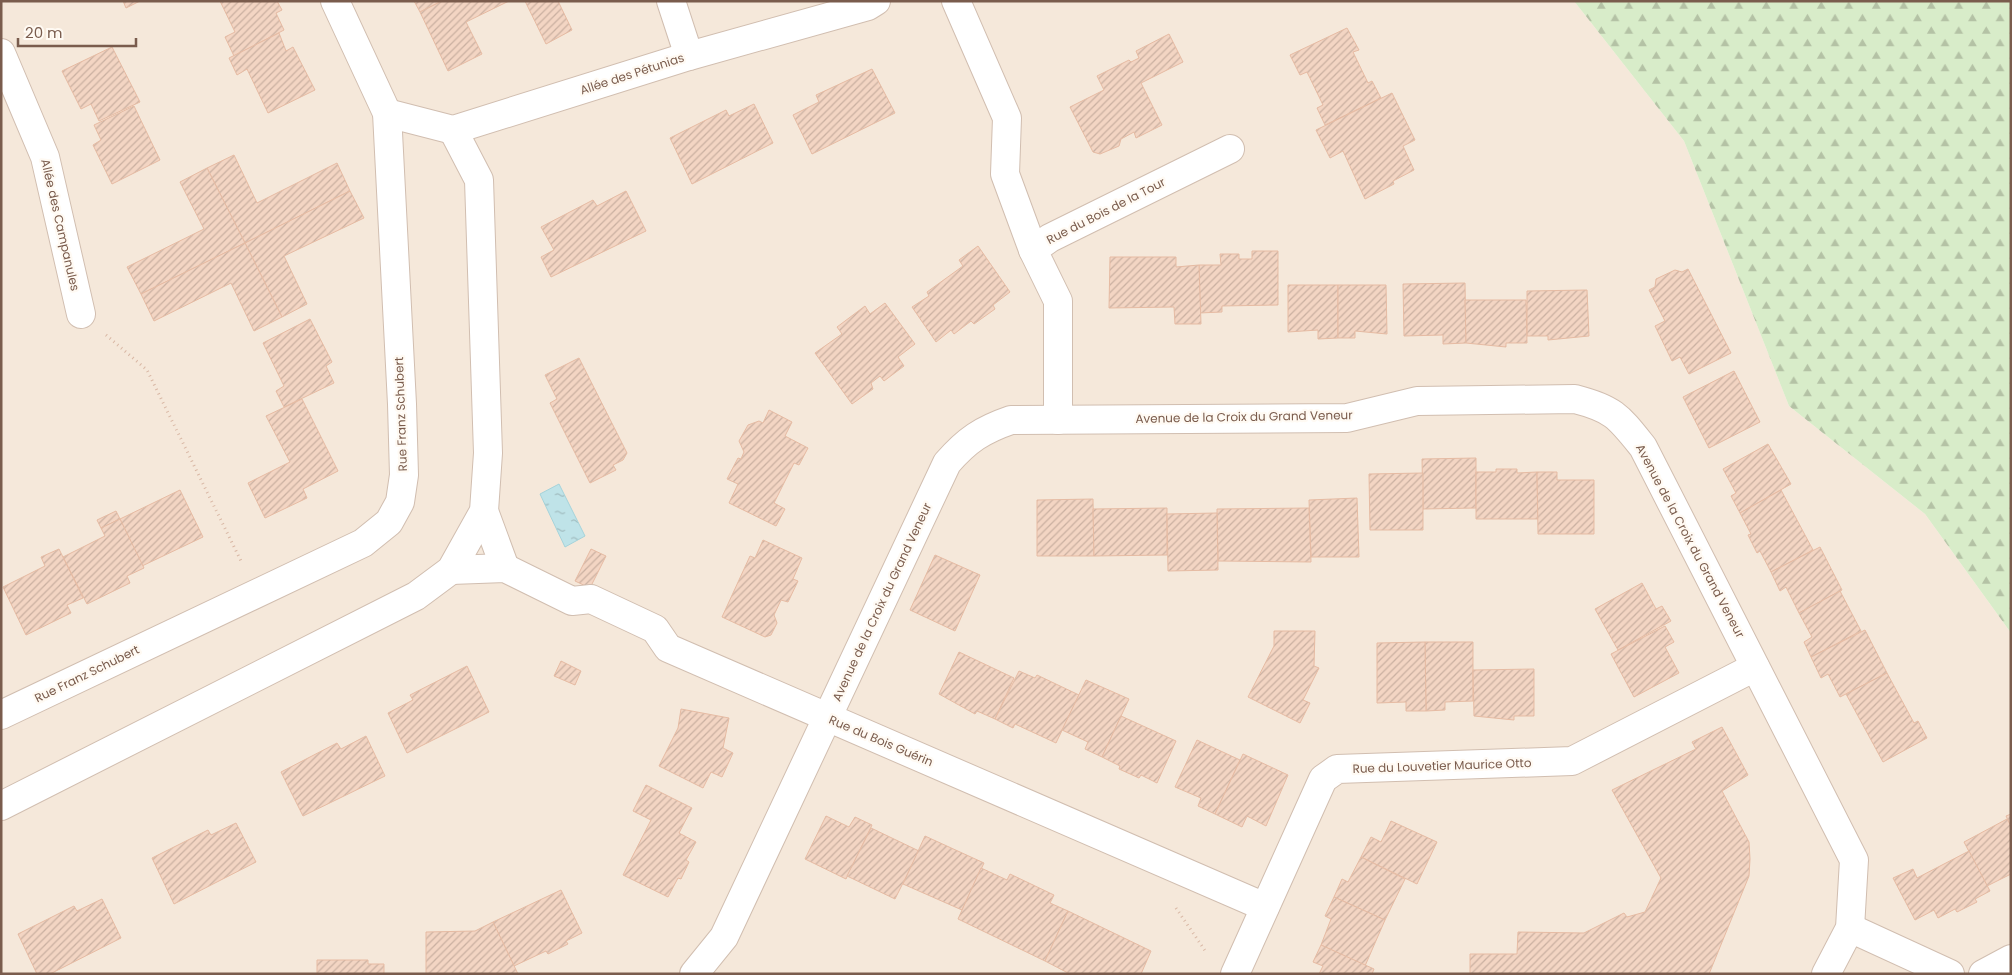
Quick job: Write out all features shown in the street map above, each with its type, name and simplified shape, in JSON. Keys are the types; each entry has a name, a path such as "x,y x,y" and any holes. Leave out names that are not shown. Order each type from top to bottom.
{"street":[{"name":"Rue Franz Schubert","path":"1,715 363,543 388,522 400,502 404,475 402,404 387,113 335,1"},
{"path":"671,1 689,56"},
{"name":"Allée des Pétunias","path":"453,130 689,56 868,6 876,1"},
{"path":"956,1 1006,118 1005,174 1033,250"},
{"name":"Allée des Campanules","path":"1,53 44,157 81,314"},
{"path":"387,113 453,130 479,180 488,453 484,511 505,568"},
{"name":"Rue du Bois de la Tour","path":"1058,420 1058,301 1033,250 1050,238 1230,149"},
{"name":"Avenue de la Croix du Grand Veneur","path":"694,974 724,937 947,463 964,443 987,429 1011,420 1348,418 1417,400 1575,399 1599,405 1618,416 1643,447 1854,860 1850,928 1826,974"},
{"path":"1,806 416,596 452,570 484,511"},
{"name":"Rue du Bois Guérin","path":"452,570 505,568 572,601 591,599 655,629 668,648 1265,906"},
{"name":"Rue du Louvetier Maurice Otto","path":"1236,974 1323,779 1337,769 1572,761 1755,667"},
{"path":"1850,928 1950,974"},
{"path":"1983,974 2011,959"}],"path":[{"path":"81,314 147,370 257,593"}],"shaded area":[{"path":"1,1 1574,1 1684,141 1789,406 1925,514 2011,633 2011,974 1,974"}],"green space":[{"path":"1574,1 2011,1 2011,633 1925,514 1789,406 1684,141"}],"water":[{"path":"559,484 585,536 565,547 540,494"}],"building":[{"path":"123,1 140,1 126,8"},
{"path":"220,1 277,1 282,10 276,13 284,30 234,56 225,37 235,32"},
{"path":"414,1 442,1 420,12"},
{"path":"442,1 509,1 466,22 482,54 448,71 420,12"},
{"path":"525,1 558,1 572,30 546,44"},
{"path":"1347,28 1359,50 1353,52 1368,83 1372,81 1381,98 1325,125 1317,108 1323,105 1307,72 1300,75 1290,55"},
{"path":"279,33 286,51 293,47 315,90 268,113 247,69 237,75 229,58"},
{"path":"1169,34 1183,62 1141,83 1162,125 1136,138 1134,132 1121,139 1119,146 1100,154 1093,152 1070,107 1104,90 1097,76 1129,60 1131,62 1139,58 1136,51"},
{"path":"112,47 140,102 99,121 91,104 81,109 62,71"},
{"path":"872,69 895,113 812,154 793,115 819,102 816,95"},
{"path":"1392,93 1415,140 1403,146 1414,170 1393,181 1394,184 1365,199 1343,151 1330,158 1316,130"},
{"path":"754,104 773,143 692,184 670,138 726,110 729,116"},
{"path":"134,106 160,160 112,184 93,145 101,140 94,125"},
{"path":"234,155 257,203 337,163 350,191 245,243 207,168"},
{"path":"207,168 245,243 141,294 127,267 204,229 180,182"},
{"path":"350,191 364,218 284,256 307,304 282,317 245,243"},
{"path":"626,191 646,231 551,277 541,257 554,250 541,227 593,200 597,206"},
{"path":"245,243 282,317 254,331 231,283 154,321 141,294"},
{"path":"978,246 1010,292 993,305 995,309 974,324 971,321 954,334 951,330 936,342 912,307 929,296 927,292 963,266 959,260"},
{"path":"1252,251 1278,251 1278,305 1222,306 1222,312 1199,313 1199,265 1221,265 1220,254 1239,254 1239,259 1252,259"},
{"path":"1110,257 1176,257 1176,267 1199,265 1201,324 1175,324 1174,307 1109,308"},
{"path":"1688,269 1731,353 1689,374 1680,357 1672,361 1655,326 1665,321 1649,290 1655,287 1656,279 1675,270 1682,272"},
{"path":"1465,283 1466,343 1443,344 1443,335 1404,336 1403,284"},
{"path":"1288,285 1338,285 1338,338 1318,339 1318,330 1288,332"},
{"path":"1338,285 1386,285 1387,334 1355,331 1355,338 1338,338"},
{"path":"1587,290 1589,336 1548,340 1548,336 1527,336 1527,291"},
{"path":"1465,300 1526,300 1527,343 1506,343 1506,347 1466,343"},
{"path":"885,303 915,344 898,357 904,366 884,381 880,376 871,383 873,389 852,404 815,353 842,334 837,327 865,306 870,314"},
{"path":"310,319 332,362 326,366 334,383 284,407 276,391 284,386 263,343"},
{"path":"579,358 627,453 623,460 613,465 616,470 590,483 550,403 557,399 545,375"},
{"path":"1734,371 1760,422 1709,448 1683,397"},
{"path":"302,399 338,471 303,489 307,498 265,518 248,483 290,462 266,416"},
{"path":"769,410 792,422 785,436 808,448 799,465 794,463 774,503 785,509 776,526 729,503 738,484 727,479 738,458 741,459 744,452 739,441 748,425 759,421 763,423"},
{"path":"1768,444 1791,484 1740,513 1731,496 1736,493 1723,469"},
{"path":"1476,458 1476,508 1423,509 1422,459"},
{"path":"1496,469 1517,469 1517,473 1537,472 1538,519 1476,519 1476,472 1496,472"},
{"path":"1537,472 1557,472 1557,480 1594,480 1594,534 1538,534"},
{"path":"1423,473 1423,530 1370,530 1369,474"},
{"path":"180,490 203,537 142,566 120,519"},
{"path":"1781,490 1813,550 1771,572 1760,551 1757,553 1748,535 1751,534 1740,513"},
{"path":"1357,498 1359,557 1311,557 1309,500"},
{"path":"1093,499 1094,556 1037,556 1037,500"},
{"path":"1167,508 1167,555 1094,556 1093,509"},
{"path":"1309,508 1311,562 1218,561 1217,509"},
{"path":"116,511 120,519 101,528 97,520"},
{"path":"1217,513 1218,570 1168,571 1167,514"},
{"path":"120,519 144,568 127,576 130,583 87,604 63,557 105,536 101,528"},
{"path":"763,540 802,558 793,579 798,581 788,602 781,600 774,615 777,623 771,635 765,637 722,617 750,556 755,558"},
{"path":"1820,547 1842,590 1799,613 1786,587 1780,591 1771,572"},
{"path":"59,549 83,598 67,605 71,613 26,635 3,587 45,566 41,557"},
{"path":"591,549 606,556 590,588 575,581"},
{"path":"935,555 980,575 955,631 910,610"},
{"path":"1642,583 1656,609 1662,606 1671,621 1618,650 1595,609"},
{"path":"1840,591 1861,631 1811,657 1804,642 1812,637 1799,613"},
{"path":"1665,626 1674,642 1665,647 1679,673 1634,697 1611,654"},
{"path":"1865,630 1887,673 1840,697 1828,674 1821,678 1811,657"},
{"path":"1274,631 1315,631 1314,666 1319,668 1303,700 1310,703 1300,723 1248,697 1274,646"},
{"path":"1425,642 1473,642 1473,701 1445,702 1445,710 1426,711"},
{"path":"1425,642 1426,711 1406,711 1406,702 1377,703 1377,643"},
{"path":"959,652 1014,678 995,719 977,711 975,714 939,694"},
{"path":"561,661 581,671 575,685 554,676"},
{"path":"467,666 489,712 407,753 388,713 413,700 410,695"},
{"path":"1534,669 1534,716 1514,716 1514,720 1474,716 1473,670"},
{"path":"1019,671 1035,678 1037,675 1079,695 1056,743 1015,724 1013,728 995,719"},
{"path":"1887,673 1914,723 1918,721 1927,738 1883,762 1846,694"},
{"path":"1086,680 1129,699 1102,757 1085,749 1088,742 1062,730"},
{"path":"681,709 729,718 723,748 733,753 722,777 711,772 703,788 659,766 678,728"},
{"path":"1121,716 1176,741 1157,783 1141,775 1139,778 1119,769 1120,766 1102,757"},
{"path":"1722,727 1748,775 1722,791 1749,842 1750,859 1749,876 1709,974 1470,974 1470,954 1517,954 1518,932 1584,933 1624,913 1627,917 1645,912 1661,878 1612,790 1696,749 1692,742"},
{"path":"366,736 385,776 303,816 281,772 337,743 341,749"},
{"path":"1197,740 1240,760 1215,814 1198,806 1201,798 1175,787"},
{"path":"1243,754 1288,775 1266,826 1247,816 1242,827 1215,814"},
{"path":"646,785 692,808 679,833 696,842 686,860 689,862 681,879 678,878 668,897 623,875 651,820 633,811"},
{"path":"2011,814 2011,826 2006,816"},
{"path":"826,816 849,827 855,817 872,825 846,879 805,859"},
{"path":"2007,819 2011,826 2011,874 1987,886 1964,842"},
{"path":"1391,821 1437,842 1417,884 1361,857 1371,837 1381,842"},
{"path":"236,823 256,862 174,904 152,858 208,830 211,835"},
{"path":"871,828 919,851 895,899 847,876"},
{"path":"925,836 984,863 962,910 903,884"},
{"path":"1969,851 1990,891 1975,899 1977,902 1957,912 1955,909 1938,918 1934,910 1915,920 1893,878 1913,869 1917,878"},
{"path":"1361,857 1405,879 1385,920 1334,897 1342,879 1348,882"},
{"path":"981,868 1007,880 1010,874 1054,895 1050,903 1068,911 1045,961 958,919"},
{"path":"561,890 582,933 566,941 568,944 548,954 546,951 514,966 493,922"},
{"path":"1334,897 1385,920 1365,966 1321,945 1331,919 1325,916"},
{"path":"102,899 121,938 50,974 37,974 18,934 74,906 77,911"},
{"path":"1068,911 1151,951 1141,974 1070,974 1045,961"},
{"path":"493,922 518,974 426,974 426,932 475,931"},
{"path":"1321,945 1374,969 1372,974 1319,974 1323,966 1313,962"},
{"path":"317,960 368,960 368,964 384,964 384,974 317,974"}]}
